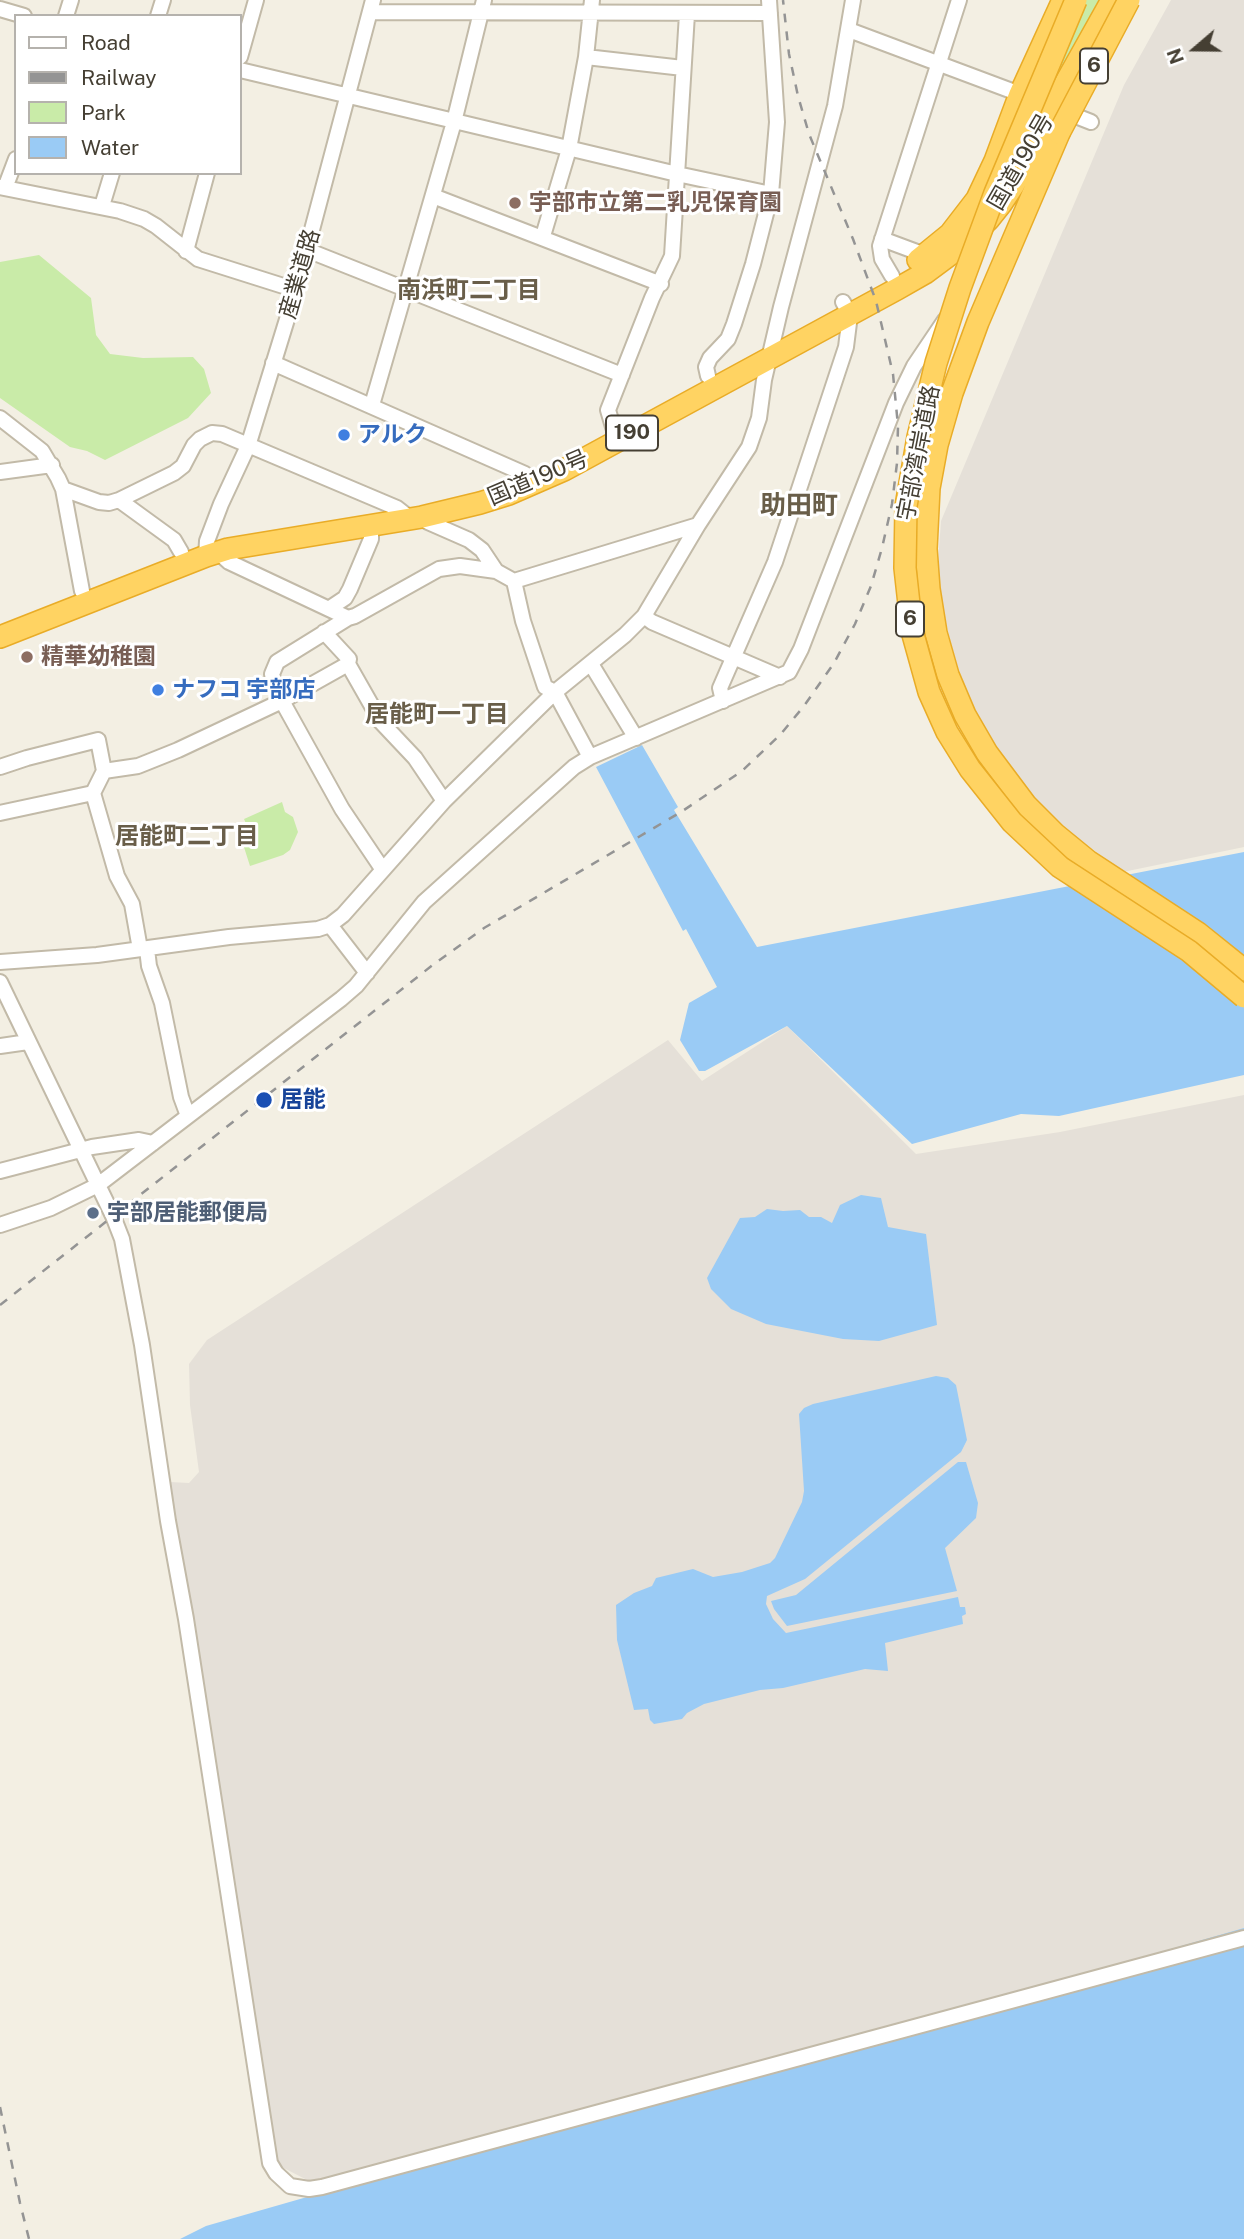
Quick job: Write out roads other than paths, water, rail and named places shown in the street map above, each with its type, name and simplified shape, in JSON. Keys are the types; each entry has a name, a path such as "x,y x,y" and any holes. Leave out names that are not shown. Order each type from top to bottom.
{"highway":[{"name":"国道190号","path":"0,623 181,552 371,525 525,474 616,434 846,309 925,272 987,181 1020,94 1063,0"},
{"name":"宇部湾岸道路","path":"1076,0 1025,116 950,317 915,449 906,506 906,589 917,651 929,692 947,732 976,778 1012,822 1060,867 1189,951 1244,997"},
{"name":"国道190号","path":"846,309 892,276 974,234 1001,204 1112,0"},
{"name":"宇部湾岸道路","path":"1129,0 1059,133 978,322 952,393 937,444 929,488 926,549 929,589 936,633 948,675 965,715 987,753 1026,805 1088,861 1198,933 1244,970"},
{"name":"国道190号","path":"0,637 210,550 244,533 459,509 536,483 708,376 772,349"}],"street":[{"path":"242,50 256,0"},
{"path":"0,962 144,949 229,937 318,929 330,925 343,915 443,801 555,692 592,664 644,616 698,525 749,447 759,418 772,349 835,106 853,0"},
{"path":"892,276 882,259 880,246 959,0"},
{"path":"371,6 592,7 687,14 770,7 777,122 771,194 734,324 728,339 710,358 706,367 708,376"},
{"name":"産業道路","path":"210,550 221,504 247,446 296,290 371,6"},
{"path":"372,405 454,122 482,6"},
{"path":"543,236 569,149 592,7"},
{"path":"0,9 17,14"},
{"path":"616,434 608,410 652,298 661,284 672,256 687,14"},
{"path":"849,30 1091,122"},
{"path":"586,57 683,68"},
{"path":"242,70 569,149 771,194"},
{"path":"14,163 3,188 102,206 144,219 198,259 296,290"},
{"path":"102,206 111,175"},
{"path":"186,251 207,175"},
{"path":"433,196 543,236 661,284"},
{"path":"0,1225 51,1208 98,1185 341,999 356,986 424,902 574,767 590,757 789,672 801,649 896,403 914,366 957,300 954,279 936,253 882,239"},
{"path":"307,250 622,375"},
{"path":"723,701 720,688 775,562 846,347 846,309"},
{"path":"274,363 525,474"},
{"path":"0,418 42,451 52,465 63,489 82,591"},
{"path":"63,489 99,502 119,500 174,473 183,466 200,439 212,433 222,434 469,540 482,550 496,571"},
{"path":"0,472 52,465"},
{"path":"119,500 174,540 181,552"},
{"path":"459,509 450,523 462,537"},
{"path":"330,608 345,598 350,589 371,539 371,525"},
{"path":"383,870 342,809 282,701 272,674 277,662 348,618 439,569 460,566 496,571 514,581 698,525"},
{"path":"210,550 229,562 348,618"},
{"path":"514,581 523,621 545,687 555,692 590,757"},
{"path":"644,616 652,622 780,677"},
{"path":"324,632 349,659 348,664 381,722 415,758 443,801"},
{"path":"104,771 138,766 155,760 282,701 348,664"},
{"path":"592,664 636,738"},
{"path":"0,767 98,740 104,771 93,793 117,876 132,904 162,1003 181,1097 188,1116"},
{"path":"0,813 93,793"},
{"path":"330,925 367,973"},
{"path":"0,982 122,1239 142,1345 270,2163 290,2186 309,2189 340,2182 1244,1938"},
{"path":"0,1046 28,1042"},
{"path":"0,1171 104,1144 139,1140 153,1143"}],"water":[{"path":"642,745 678,807 674,810 757,947 1244,852 1244,1075 1059,1116 1021,1114 912,1144 787,1026 705,1071 699,1071 680,1040 689,1003 717,987 686,929 683,931 596,767"},
{"path":"861,1195 881,1198 888,1227 926,1234 937,1325 879,1341 843,1339 766,1324 731,1309 711,1289 707,1278 740,1218 755,1217 767,1209 800,1210 809,1217 821,1217 832,1223 840,1205"},
{"path":"936,1376 948,1378 956,1385 967,1440 961,1452 805,1579 767,1596 766,1604 773,1619 786,1633 958,1597 960,1607 965,1607 963,1624 885,1643 888,1671 865,1669 783,1688 760,1690 704,1704 687,1713 682,1719 654,1724 650,1720 648,1709 634,1710 617,1640 616,1605 634,1593 652,1586 656,1578 693,1569 713,1577 770,1563 775,1558 802,1502 804,1491 799,1414 804,1408"},
{"path":"958,1462 966,1462 978,1503 976,1518 945,1548 957,1591 787,1626 771,1601 796,1595"},
{"path":"1244,1928 1244,2239 180,2239 206,2226"}],"railway":[{"path":"0,1305 434,964 484,928 681,812 742,771 780,735 834,663 871,586 882,548 892,504 898,426 893,374 876,301 809,134 789,54 783,0"},
{"path":"0,2107 29,2239"}],"place":[{"name":"宇部市立第二乳児保育園","path":"515,203"},
{"name":"アルク","path":"344,435"},
{"name":"精華幼稚園","path":"27,657"},
{"name":"ナフコ 宇部店","path":"158,690"},
{"name":"居能","path":"264,1100"},
{"name":"宇部居能郵便局","path":"93,1213"}],"district":[{"name":"南浜町二丁目","path":"469,291"},
{"name":"助田町","path":"799,506"},
{"name":"居能町一丁目","path":"437,715"},
{"name":"居能町二丁目","path":"187,837"}]}
